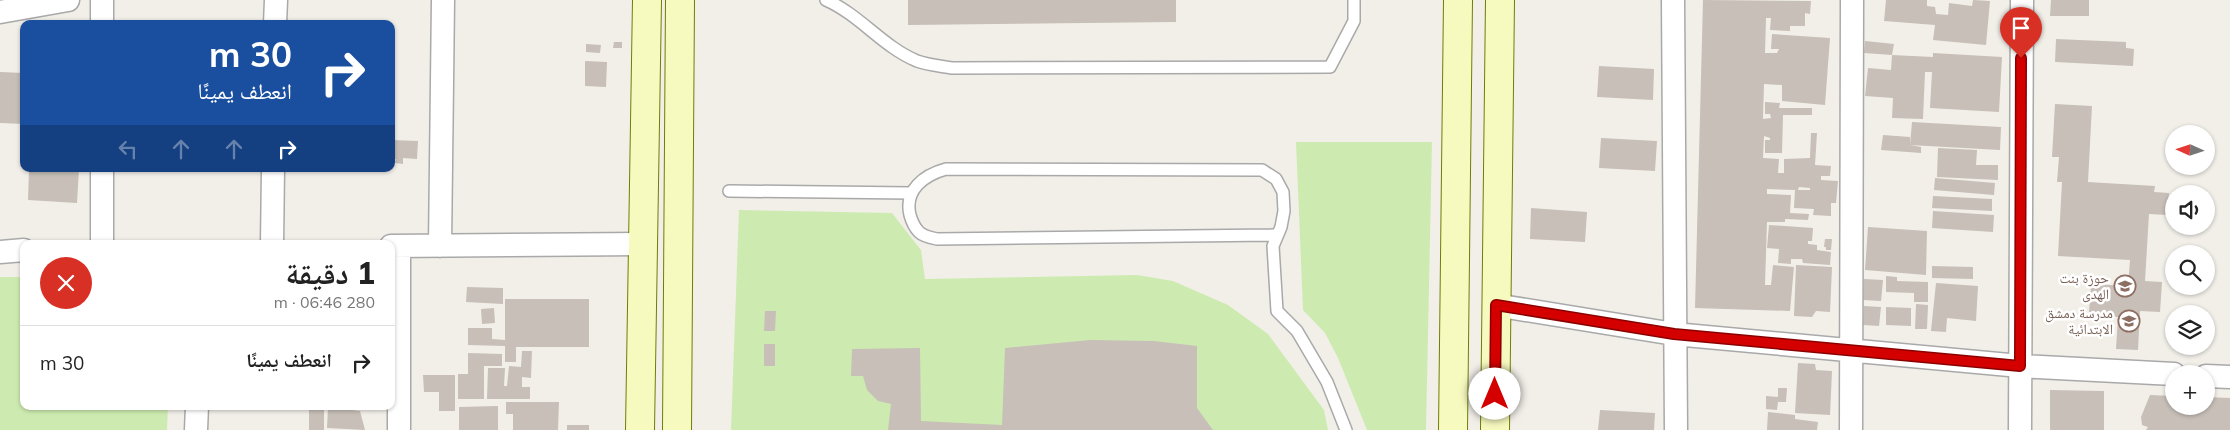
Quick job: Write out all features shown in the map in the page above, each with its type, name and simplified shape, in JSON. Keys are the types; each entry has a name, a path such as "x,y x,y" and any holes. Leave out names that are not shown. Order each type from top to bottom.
{"street":[{"path":"102,0 102,20"},
{"path":"275,20 276,0"},
{"path":"440,246 442,0"},
{"path":"640,430 647,0"},
{"path":"677,430 680,0"},
{"path":"1454,430 1458,0"},
{"path":"1495,430 1500,0"},
{"path":"1673,0 1676,430"},
{"path":"1851,430 1852,0"},
{"path":"2020,430 2022,0"},
{"path":"0,12 61,1"},
{"path":"1457,112 1463,120 1476,126 1484,126 1498,118"},
{"path":"1456,178 1470,169 1479,170 1491,175 1497,183"},
{"path":"102,172 102,240"},
{"path":"272,240 273,172"},
{"path":"399,430 395,246 643,244"},
{"path":"0,252 20,250"},
{"path":"1496,305 1674,334 2020,366 2165,374"},
{"path":"2215,376 2230,377"},
{"path":"196,410 196,430"}],"lane":[{"path":"826,0 844,8 891,45 918,61 962,68 1330,68 1354,20 1354,0"},
{"path":"1277,236 937,240 920,234 912,223 908,208 910,193 932,173 946,169 1262,170 1276,179 1283,192 1284,211 1282,227 1272,246 1277,311 1297,331 1327,382 1346,430"},
{"path":"729,191 910,193"}],"green space":[{"path":"1296,142 1432,142 1426,430 1367,430 1338,358 1325,333 1303,310"},
{"path":"739,210 892,213 921,250 925,279 1137,275 1173,281 1228,305 1268,334 1324,410 1328,430 731,430"},
{"path":"0,277 20,277 20,410 168,410 167,430 0,430"}],"building":[{"path":"908,0 1176,0 1176,22 908,25"},
{"path":"1703,0 1811,1 1810,14 1805,13 1805,26 1790,26 1790,31 1770,30 1771,18 1766,18 1765,53 1777,53 1779,49 1771,49 1772,34 1830,38 1825,105 1782,101 1782,85 1764,84 1763,119 1771,118 1770,114 1765,114 1765,102 1780,103 1779,108 1812,108 1812,115 1783,115 1782,153 1765,153 1765,140 1770,140 1770,138 1764,136 1763,158 1779,159 1778,173 1784,173 1784,159 1810,158 1811,133 1817,133 1815,165 1831,166 1830,176 1821,176 1821,180 1838,181 1836,203 1831,203 1831,216 1813,215 1814,209 1794,208 1795,190 1767,189 1767,194 1791,195 1790,213 1809,214 1808,220 1785,219 1785,222 1767,222 1765,285 1771,285 1773,265 1794,267 1790,311 1695,308","holes":["1799,187 1810,188 1810,190 1798,190"]},
{"path":"1886,0 1927,0 1927,6 1935,7 1936,14 1948,15 1949,3 1972,6 1973,0 1990,1 1986,45 1933,40 1935,25 1884,21"},
{"path":"2051,0 2089,0 2089,16 2050,16"},
{"path":"2056,39 2126,42 2126,48 2134,49 2133,66 2055,62"},
{"path":"1865,41 1894,44 1892,55 1864,53"},
{"path":"614,42 622,42 622,48 613,48"},
{"path":"586,44 601,45 600,53 586,52"},
{"path":"1933,53 2002,57 1999,112 1930,108 1932,72 1925,72 1923,119 1892,118 1893,98 1865,96 1868,68 1891,70 1892,55 1933,57"},
{"path":"585,61 607,62 606,87 585,86"},
{"path":"1599,66 1654,69 1653,100 1597,97"},
{"path":"0,72 20,73 20,124 0,123"},
{"path":"2055,104 2092,106 2088,182 2155,186 2154,192 2165,193 2165,215 2149,214 2145,281 2162,282 2160,312 2140,311 2138,350 2116,349 2118,317 2106,316 2106,313 2089,312 2091,284 2128,286 2130,260 2058,256 2062,182 2057,182 2059,157 2052,157"},
{"path":"1912,122 2001,127 2000,150 1910,145"},
{"path":"1883,135 1910,137 1910,145 1921,147 1921,153 1881,150"},
{"path":"1601,138 1657,141 1655,171 1599,168"},
{"path":"395,140 418,141 417,159 403,158 403,164 395,163"},
{"path":"1938,148 1977,150 1976,165 1998,165 1998,180 1937,177"},
{"path":"29,172 79,172 77,203 28,200"},
{"path":"1935,178 1995,183 1994,195 1934,190"},
{"path":"1933,196 1992,199 1992,211 1932,208"},
{"path":"1531,208 1587,212 1585,242 1530,239"},
{"path":"1933,211 1994,215 1993,232 1932,228"},
{"path":"1769,225 1813,228 1812,241 1808,241 1808,244 1817,245 1817,250 1831,252 1830,265 1803,263 1802,259 1791,259 1791,264 1778,263 1779,249 1767,248"},
{"path":"1868,227 1927,231 1926,275 1865,270"},
{"path":"1825,239 1832,239 1831,250 1826,250 1826,247 1824,247"},
{"path":"1796,265 1832,267 1830,312 1816,311 1812,317 1794,316"},
{"path":"1932,266 1973,267 1973,279 1932,278"},
{"path":"1886,276 1897,277 1897,281 1928,282 1928,302 1914,302 1914,293 1886,292"},
{"path":"1864,279 1883,280 1881,301 1863,300"},
{"path":"1936,283 1978,286 1976,321 1947,318 1946,332 1931,331"},
{"path":"467,287 503,288 503,304 466,302"},
{"path":"505,299 589,299 589,347 516,347 516,362 505,362 505,346 468,345 468,328 492,328 492,339 505,340"},
{"path":"1916,304 1928,305 1927,329 1915,329"},
{"path":"1864,306 1881,307 1879,326 1863,325"},
{"path":"1886,307 1911,308 1911,326 1886,325"},
{"path":"494,308 495,323 482,324 481,309"},
{"path":"765,311 776,311 775,331 764,331"},
{"path":"1090,340 1154,341 1197,346 1197,408 1213,430 888,430 891,404 878,401 867,390 863,376 851,376 852,349 920,348 921,421 1002,425 1005,348"},
{"path":"764,344 775,344 775,366 764,366"},
{"path":"522,351 532,351 531,378 522,377 522,387 530,387 530,399 487,399 488,368 505,368 504,386 507,386 509,366 521,367"},
{"path":"468,353 502,354 502,366 484,366 484,399 458,399 458,374 468,374"},
{"path":"1798,363 1815,364 1816,370 1832,371 1830,415 1795,413"},
{"path":"423,375 455,375 455,411 439,411 439,392 424,392"},
{"path":"1778,388 1787,388 1786,402 1778,402 1777,410 1766,409 1766,396 1778,397"},
{"path":"2050,390 2104,391 2104,430 2050,430"},
{"path":"2150,395 2165,396 2165,415 2215,415 2215,397 2230,398 2230,430 2146,430 2148,427 2142,425 2141,417"},
{"path":"506,402 559,402 558,430 513,430 513,414 506,414"},
{"path":"498,406 498,430 459,430 459,407"},
{"path":"309,410 324,410 324,430 309,430"},
{"path":"328,410 352,410 360,411 365,430 327,428"},
{"path":"1600,410 1655,413 1654,430 1598,430"},
{"path":"1768,412 1795,415 1795,419 1818,422 1817,430 1767,430"},
{"path":"567,425 589,425 589,430 567,430"}],"place":[{"name":"حوزة بنت الهدى","path":"2125,286"},
{"name":"مدرسة دمشق الابتدائية","path":"2129,321"}],"route":[{"path":"1495,394 1496,305 1674,334 2020,366 2021,58"}]}
